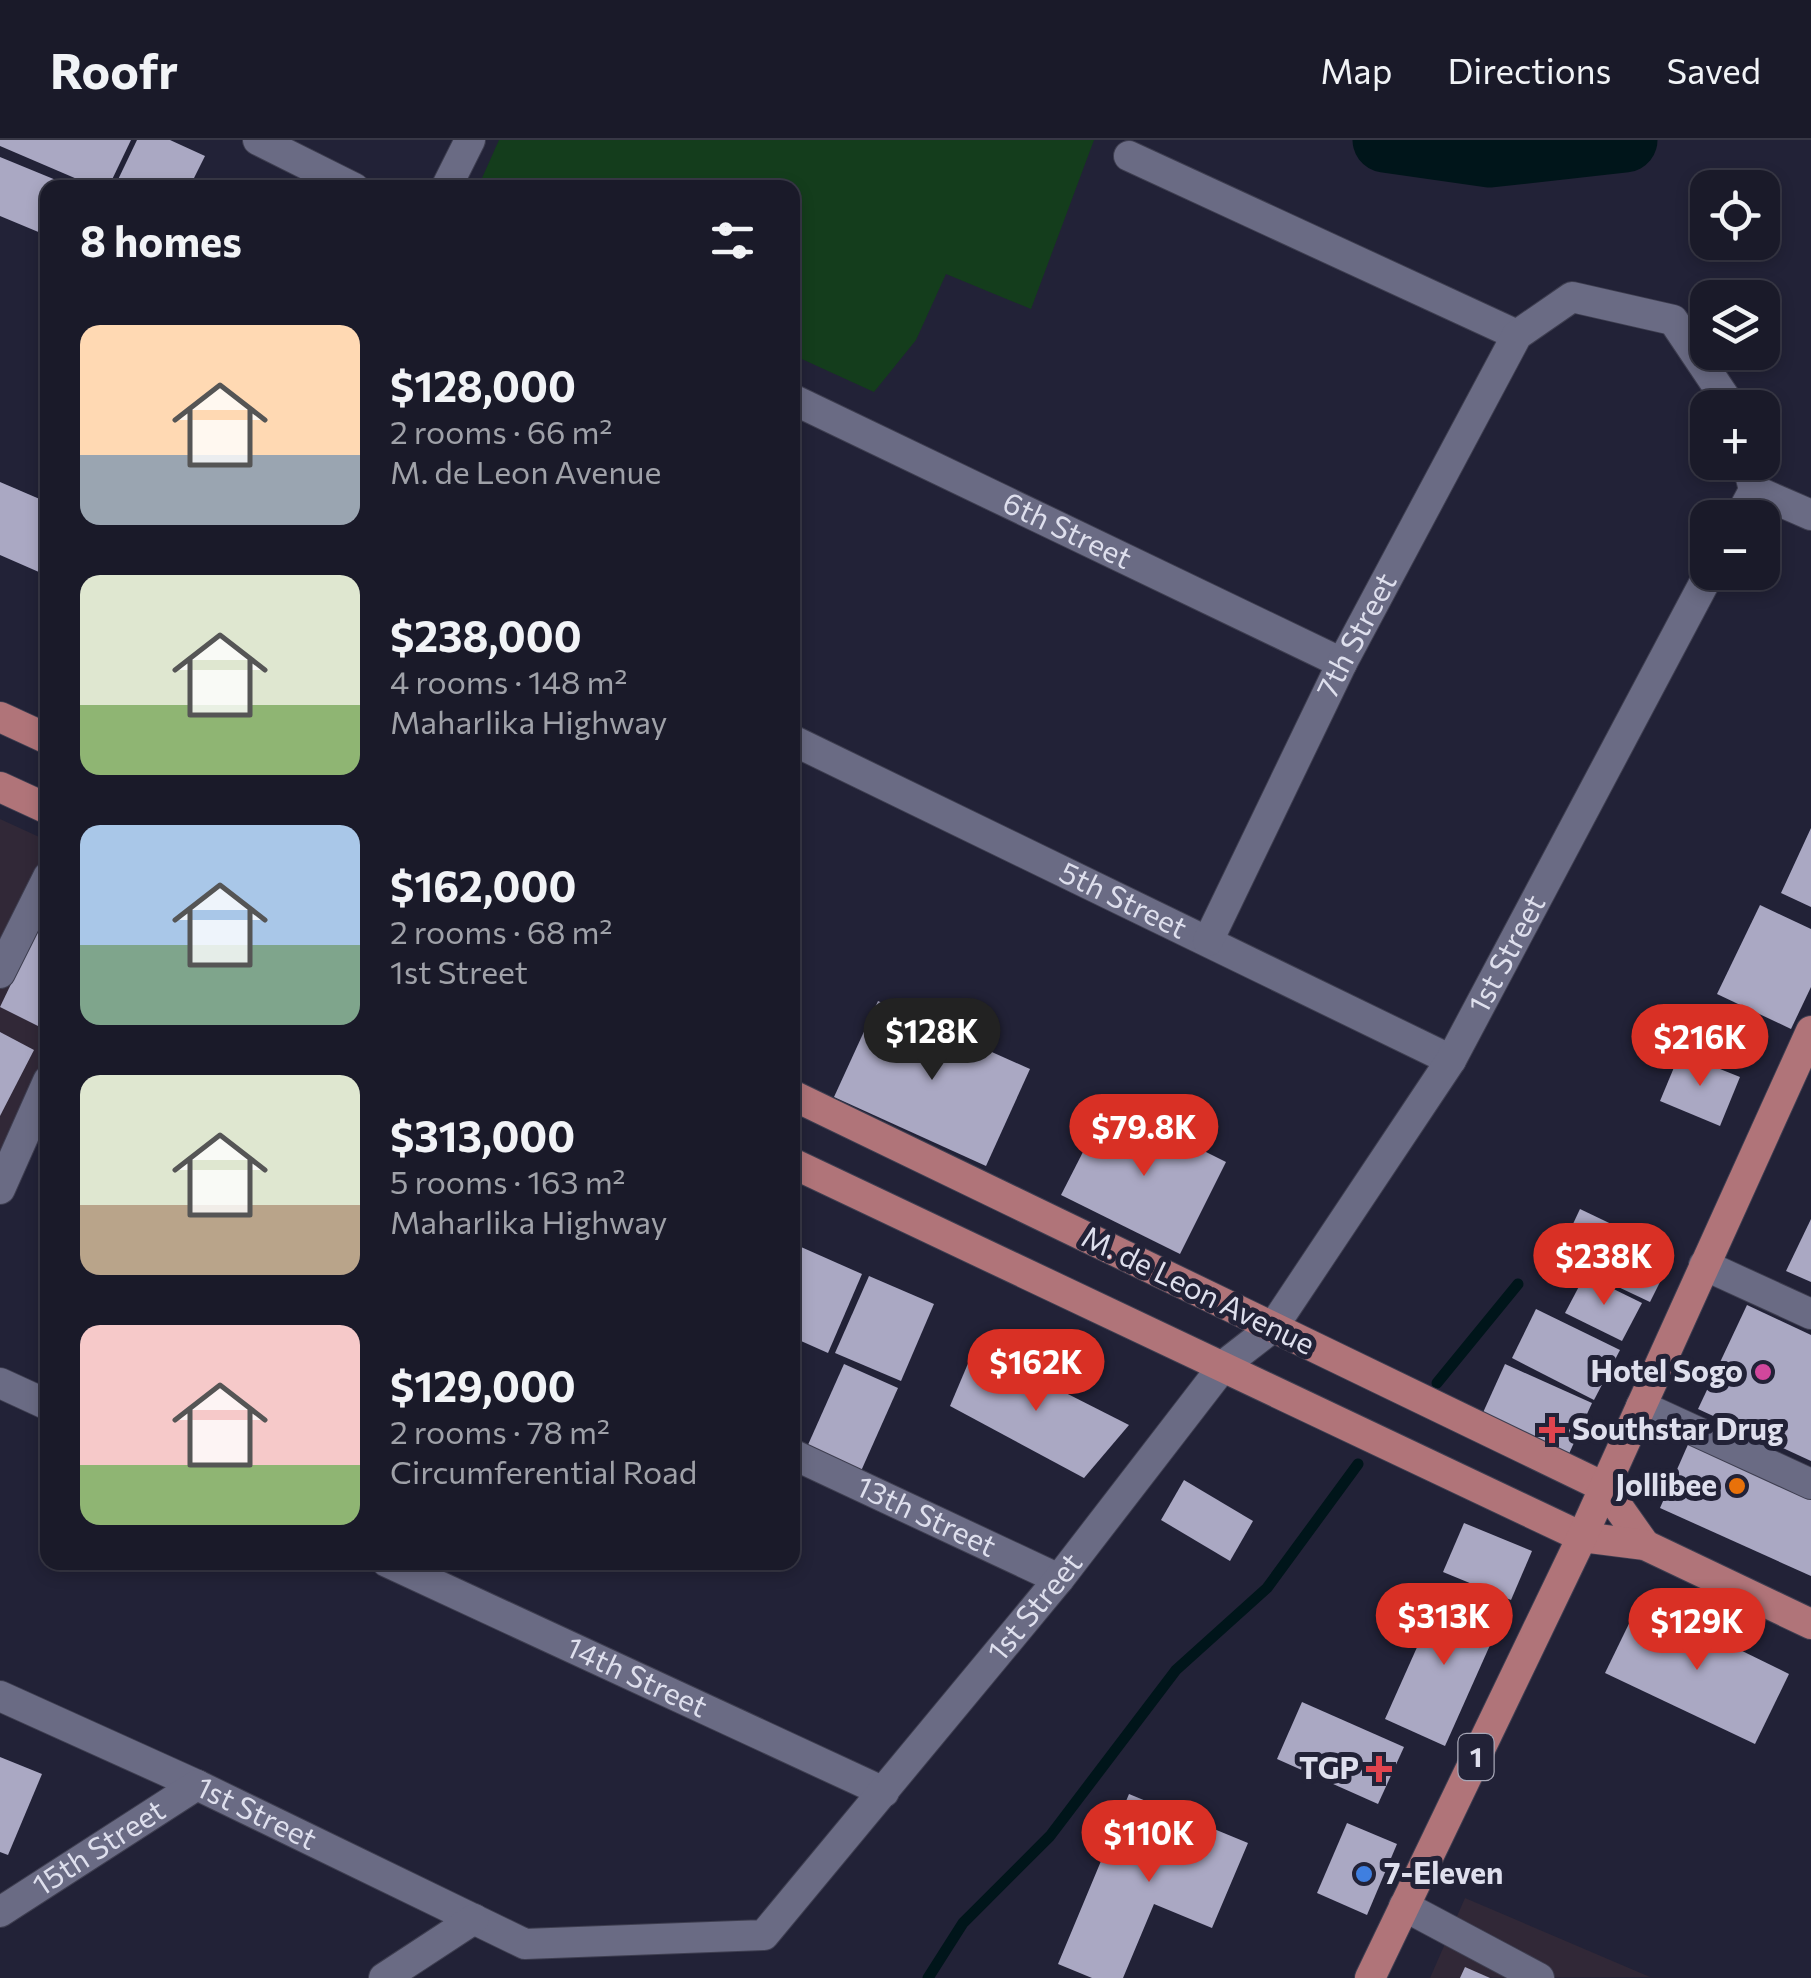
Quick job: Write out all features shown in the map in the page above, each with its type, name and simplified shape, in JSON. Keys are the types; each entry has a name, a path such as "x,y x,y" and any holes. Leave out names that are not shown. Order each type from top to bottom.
{"main road":[{"path":"0,716 40,735"},
{"path":"0,787 40,806"},
{"name":"1","path":"1370,1978 1582,1537 1811,1031"},
{"name":"M. de Leon Avenue","path":"800,1100 1604,1488"},
{"name":"M. de Leon Avenue","path":"800,1166 1582,1537 1645,1545"},
{"path":"1604,1488 1645,1545 1811,1624"}],"street":[{"path":"258,140 338,180"},
{"path":"450,180 470,140"},
{"path":"1129,156 1517,335 1572,297 1673,320 1720,390"},
{"name":"7th Street","path":"1208,940 1342,663 1517,335"},
{"name":"6th Street","path":"800,403 1342,663"},
{"path":"1756,480 1811,514"},
{"name":"1st Street","path":"0,1696 196,1785 524,1944 764,1935 1059,1580 1224,1366 1273,1326 1451,1060 1700,590"},
{"name":"5th Street","path":"800,744 1451,1060"},
{"path":"0,973 40,893"},
{"path":"0,1189 40,1105"},
{"path":"1704,1265 1811,1314"},
{"path":"0,1383 40,1401"},
{"path":"1641,1406 1811,1484"},
{"name":"13th Street","path":"800,1458 1059,1580"},
{"name":"14th Street","path":"404,1570 884,1792"},
{"name":"15th Street","path":"0,1912 196,1785"},
{"path":"1404,1906 1539,1978"},
{"path":"384,1978 474,1920"}],"shaded area":[{"path":"0,819 40,837 40,1069 0,1158"},
{"path":"1465,1898 1650,1977 1430,1978"}],"green space":[{"path":"499,140 1094,140 1031,309 946,274 916,340 874,392 800,358 800,180 481,180"}],"building":[{"path":"0,140 131,140 112,180 79,180 0,146"},
{"path":"137,140 170,140 205,156 193,180 118,180"},
{"path":"0,157 56,180 40,180 40,233 0,216"},
{"path":"0,482 40,499 40,572 0,555"},
{"path":"1811,828 1811,907 1781,893"},
{"path":"1760,905 1811,929 1811,987 1791,1029 1717,994"},
{"path":"40,924 40,1027 0,1007"},
{"path":"878,1001 1030,1069 986,1166 834,1097"},
{"path":"0,1032 34,1050 0,1116"},
{"path":"1680,1053 1740,1077 1720,1126 1660,1101"},
{"path":"1108,1103 1226,1162 1180,1254 1061,1195"},
{"path":"1580,1209 1674,1254 1650,1302 1557,1258"},
{"path":"1811,1219 1811,1282 1786,1271"},
{"path":"800,1247 862,1274 828,1353 800,1341"},
{"path":"1585,1275 1642,1303 1622,1341 1565,1313"},
{"path":"869,1276 934,1304 901,1381 835,1353"},
{"name":"Hotel Sogo","path":"1747,1305 1811,1335 1811,1461 1698,1409"},
{"path":"1536,1309 1620,1350 1594,1400 1512,1358"},
{"path":"975,1347 1129,1425 1084,1478 950,1406"},
{"path":"844,1364 898,1388 857,1480 803,1456"},
{"path":"1505,1364 1592,1403 1568,1456 1481,1417"},
{"name":"Jollibee","path":"1690,1440 1811,1494 1811,1576 1660,1508"},
{"path":"1184,1480 1253,1521 1230,1561 1161,1520"},
{"path":"1464,1523 1532,1551 1511,1600 1443,1572"},
{"path":"1443,1589 1503,1616 1445,1746 1385,1719"},
{"path":"1640,1601 1789,1674 1755,1744 1605,1673"},
{"path":"1302,1702 1404,1747 1378,1804 1277,1759"},
{"path":"0,1757 42,1774 8,1855 0,1852"},
{"path":"1129,1794 1248,1843 1212,1928 1154,1904 1123,1978 1092,1978 1058,1964"},
{"path":"1347,1823 1397,1844 1367,1915 1317,1893"},
{"path":"1465,1967 1490,1978 1460,1978"}],"waterway":[{"path":"1385,140 1490,155 1625,140"},
{"path":"1437,1383 1518,1284"},
{"path":"928,1978 963,1923 1050,1836 1176,1670 1267,1588 1358,1464"}],"place":[{"name":"Hotel Sogo","path":"1763,1372"},
{"name":"Southstar Drug","path":"1552,1430"},
{"name":"Jollibee","path":"1737,1486"},
{"name":"TGP","path":"1379,1769"},
{"name":"7-Eleven","path":"1364,1874"}]}
